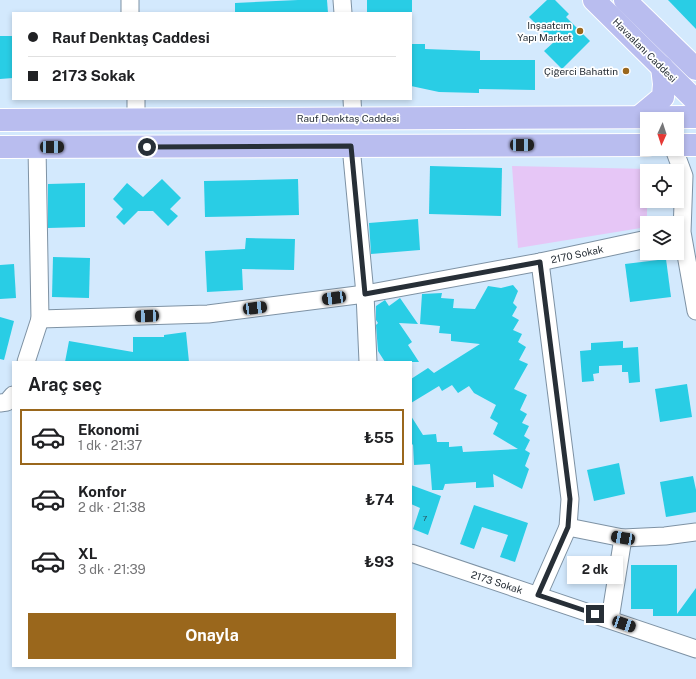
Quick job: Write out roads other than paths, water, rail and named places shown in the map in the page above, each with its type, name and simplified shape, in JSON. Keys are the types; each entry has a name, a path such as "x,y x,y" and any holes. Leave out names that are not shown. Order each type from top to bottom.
{"main road":[{"name":"Havaalanı Caddesi","path":"594,0 696,101"},
{"name":"Havaalanı Caddesi","path":"624,0 696,69"},
{"path":"639,117 663,97 664,84 662,67"},
{"name":"Rauf Denktaş Caddesi","path":"0,120 136,109 353,109 639,117 696,117"},
{"path":"0,147 640,145"},
{"path":"684,146 696,145"}],"street":[{"path":"130,0 130,12"},
{"path":"342,0 343,12"},
{"path":"351,146 365,294 368,361"},
{"path":"26,361 40,319 37,147"},
{"path":"684,147 696,150"},
{"path":"677,156 684,176 681,216"},
{"name":"2170 Sokak","path":"40,319 208,314 365,294 540,262 640,241"},
{"path":"684,252 696,311"},
{"path":"538,595 568,527 570,499 540,262"},
{"path":"0,402 7,402 12,395"},
{"path":"568,527 623,538 665,536 696,532"},
{"path":"610,619 623,538"},
{"name":"2173 Sokak","path":"412,553 696,649"}],"place":[{"name":"Inşaatcım Yapı Market","path":"580,31"},
{"name":"Çiğerci Bahattin","path":"626,71"}]}
